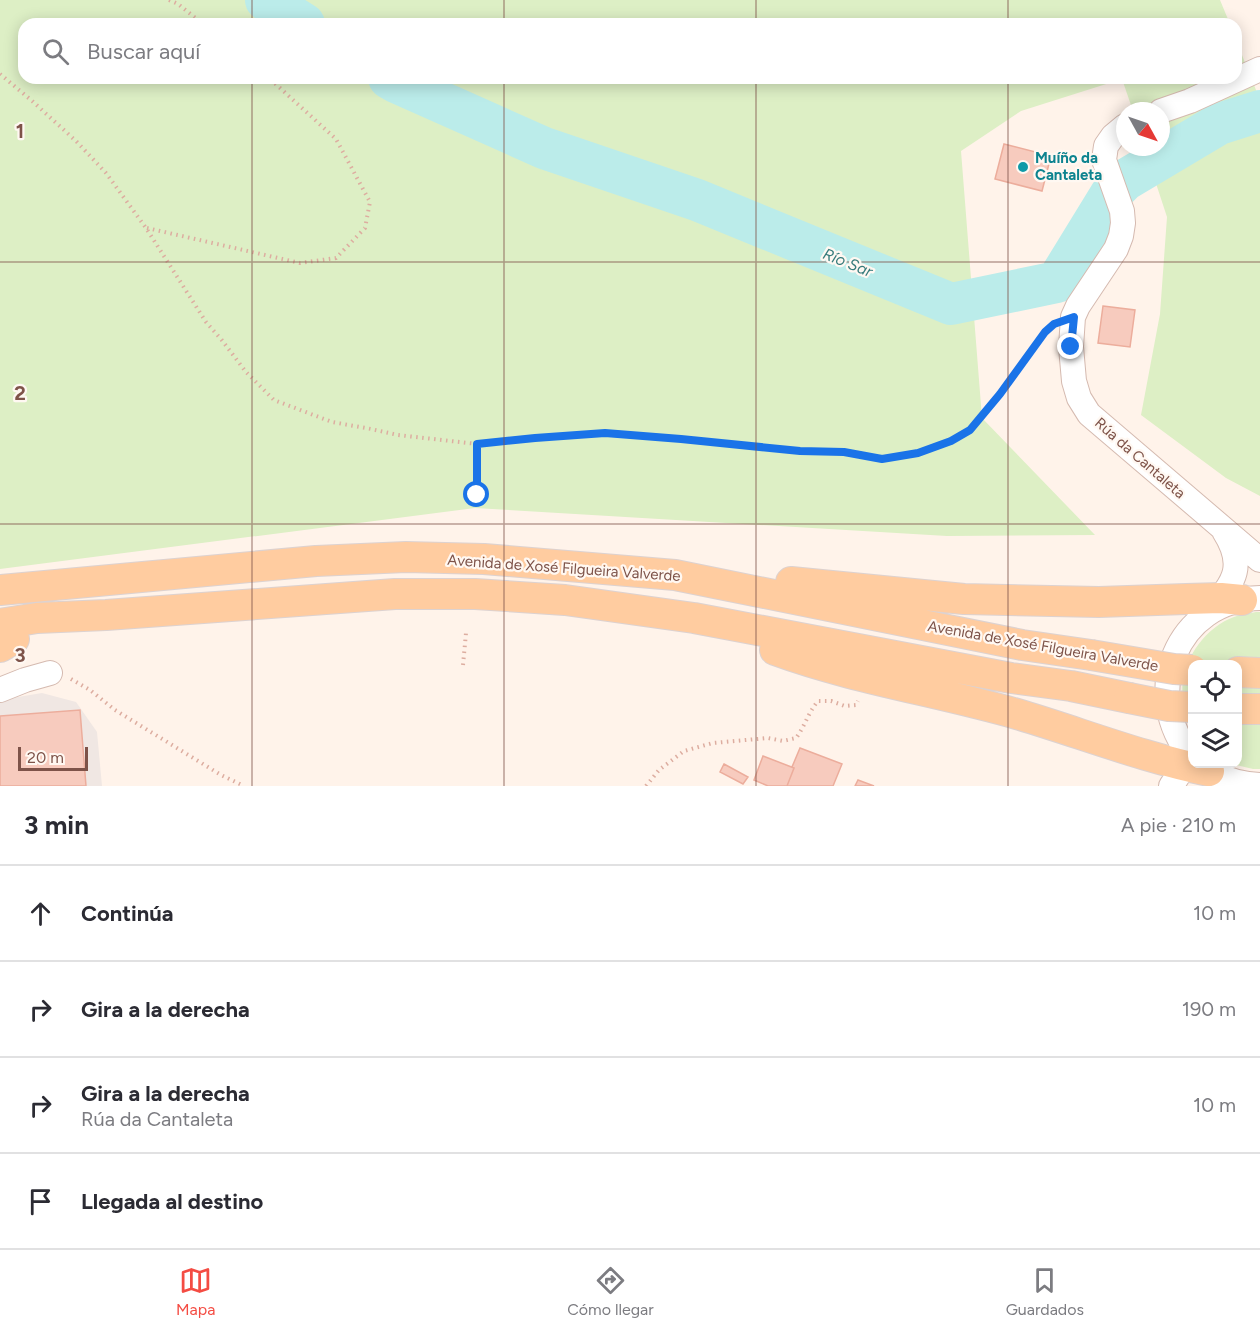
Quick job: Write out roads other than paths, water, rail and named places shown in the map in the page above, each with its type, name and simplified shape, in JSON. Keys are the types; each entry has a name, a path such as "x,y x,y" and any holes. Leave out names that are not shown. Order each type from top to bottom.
{"main road":[{"name":"Avenida de Xosé Filgueira Valverde","path":"0,590 316,561 406,557 484,559 675,575 1022,645 1188,670"},
{"path":"675,575 820,584 964,599 1231,604"},
{"name":"Avenida de Xosé Filgueira Valverde","path":"4,638 37,618 395,594 464,594 564,600 694,618 1011,678 1071,686 1169,706 1188,707"},
{"path":"694,618 789,654 865,677 1016,714 1188,764"},
{"path":"1242,672 1260,673"},
{"path":"1242,709 1260,709"}],"street":[{"path":"1242,77 1260,69"},
{"path":"1170,108 1227,84"},
{"name":"Rúa da Cantaleta","path":"1116,134 1106,146 1104,160 1122,211 1123,223 1116,249 1083,299 1074,317 1071,347 1074,381 1079,398 1089,414 1223,529 1253,560 1234,578 1227,591 1231,604 1189,632 1178,646 1171,663 1167,680 1170,716 1188,761"},
{"path":"0,690 50,673"},
{"path":"1198,768 1247,785"}],"waterway":[{"name":"Río Sar","path":"266,0 294,18"},
{"name":"Río Sar","path":"400,84 544,148 697,200 951,304 1057,282 1111,194 1125,180 1219,124 1260,111"}],"place":[{"name":"Muíño da Cantaleta","path":"1023,167"}]}
